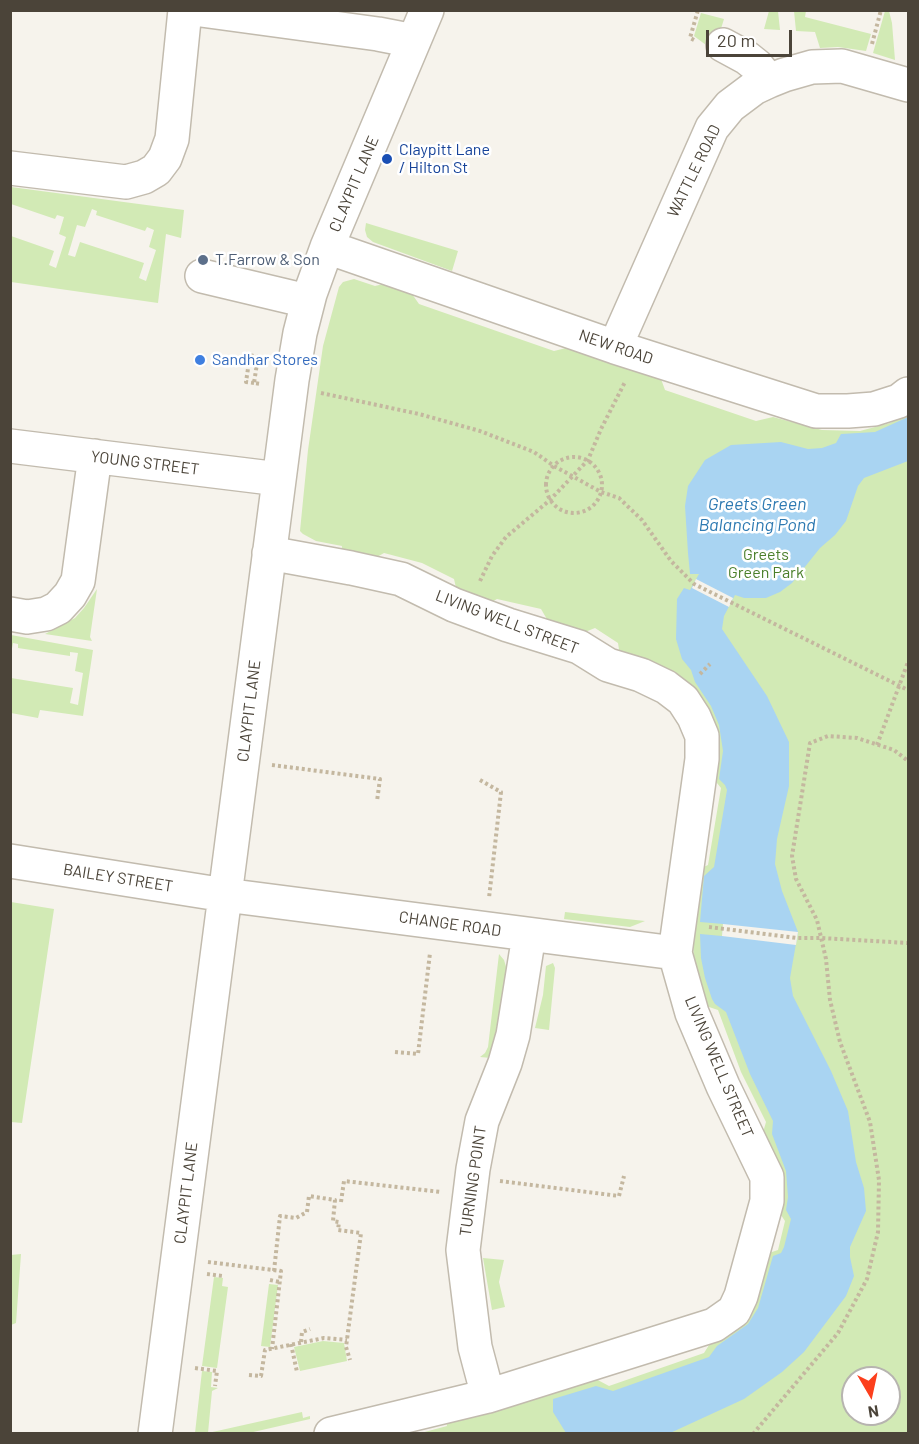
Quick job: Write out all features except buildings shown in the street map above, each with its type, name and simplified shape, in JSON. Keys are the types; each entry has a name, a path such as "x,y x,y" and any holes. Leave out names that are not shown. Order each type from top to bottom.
{"street":[{"path":"10,168 126,182 144,177 156,170 165,158 172,139 185,10"},
{"path":"201,10 256,14 414,41"},
{"name":"CLAYPIT LANE","path":"155,1434 291,380 307,301 327,247 427,10"},
{"path":"723,45 747,58 769,81"},
{"name":"WATTLE ROAD","path":"615,347 712,128 729,106 754,88 784,75 812,67 842,66 909,85"},
{"name":"NEW ROAD","path":"327,247 615,347 816,411 874,409 899,401 909,394"},
{"path":"202,276 307,301"},
{"name":"YOUNG STREET","path":"10,446 279,479"},
{"path":"10,614 27,616 46,614 58,608 70,595 78,581 94,456"},
{"name":"LIVING WELL STREET","path":"269,553 401,579 454,604 507,625 579,648 608,665 658,683 683,700 702,736 702,759 675,952 692,1013 767,1177 767,1202 741,1296 734,1311 714,1325 488,1396 332,1434"},
{"name":"BAILEY STREET","path":"10,861 225,895"},
{"name":"CHANGE ROAD","path":"225,895 675,952"},
{"name":"TURNING POINT","path":"488,1396 475,1347 466,1284 464,1250 473,1169 482,1121 505,1063 513,1035 529,935"}],"path":[{"path":"870,50 882,10"},
{"path":"254,383 258,357 250,356 246,382 254,383 264,384"},
{"path":"477,588 492,556 506,537 550,500 588,460 601,429 629,377"},
{"path":"311,392 419,414 480,431 534,452 601,492 619,498 642,520 671,561 694,584 909,690"},
{"path":"570,457 588,460 595,466 602,483 601,492 591,507 574,513 564,511 550,500 546,482 554,466 570,457"},
{"path":"877,745 909,662"},
{"path":"753,1434 838,1333 867,1279 878,1232 879,1180 870,1122 840,1042 830,1000 826,959 817,920 796,879 792,856 810,743 828,736 857,738 894,750 909,760"},
{"path":"272,765 380,779 377,801"},
{"path":"480,780 501,792 488,903"},
{"path":"723,929 797,938 909,944"},
{"path":"395,1052 418,1054 430,947"},
{"path":"497,1181 619,1196 624,1176"},
{"path":"341,1202 344,1181 448,1193"},
{"path":"273,1270 280,1216 296,1218 307,1212 309,1197 335,1200 333,1221 339,1222 338,1230 362,1233 346,1347 350,1360"},
{"path":"208,1262 281,1271 272,1349"},
{"path":"207,1274 223,1276"},
{"path":"270,1280 280,1282"},
{"path":"301,1342 302,1332 310,1329"},
{"path":"249,1375 261,1376 265,1350 324,1338 347,1340"},
{"path":"291,1344 297,1372"},
{"path":"195,1368 217,1371 215,1386"}],"green space":[{"path":"769,11 778,11 780,30 764,29"},
{"path":"794,11 806,11 805,17 871,34 866,51 838,47 820,48 815,32 796,31"},
{"path":"885,11 889,11 892,23 895,60 873,53"},
{"path":"701,13 724,19 719,35 710,48 694,36"},
{"path":"11,187 184,210 181,238 166,234 158,303 11,282 11,236 54,251 49,265 56,268 66,237 59,234 64,217 57,215 55,219 11,204","holes":["92,209 97,211 96,215 145,231 147,227 154,230 149,247 156,250 146,281 139,278 144,263 80,242 75,257 68,255 77,225 85,227"]},
{"path":"366,223 458,251 452,271 373,242 367,237"},
{"name":"Greets Green Park","path":"354,279 375,286 383,284 412,294 419,304 554,351 570,347 661,379 665,390 756,421 773,417 822,430 860,431 890,423 908,414 908,1433 421,1433 447,1426 446,1419 594,1378 609,1386 704,1353 766,1254 778,1250 785,1221 777,1209 762,1136 766,1122 741,1072 718,1010 706,1006 694,967 692,920 697,870 708,865 721,788 713,778 716,761 620,656 618,643 595,628 580,634 548,621 541,609 497,599 486,605 457,592 454,579 422,563 384,553 370,561 341,554 342,546 316,541 300,531 308,450 323,346 339,287 343,282"},
{"path":"97,589 90,637 92,641 45,634 75,618"},
{"path":"11,635 93,650 83,716 40,710 38,718 11,713 11,678 73,688 70,703 78,705 83,673 75,671 78,653 70,652 70,656 18,648 18,644 13,643 11,654"},
{"path":"11,902 54,909 22,1123 11,1122"},
{"path":"565,912 645,921 630,927 564,919"},
{"path":"499,954 507,970 491,1058 480,1057 488,1047"},
{"path":"553,963 555,968 549,1030 535,1028 543,995 546,966"},
{"path":"21,1254 16,1323 11,1325 11,1255"},
{"path":"483,1258 504,1260 499,1282 505,1307 492,1310"},
{"path":"214,1277 223,1278 222,1286 228,1287 217,1368 202,1366"},
{"path":"269,1284 278,1285 270,1347 261,1346"},
{"path":"323,1341 344,1343 347,1361 300,1371 294,1347"},
{"path":"202,1371 212,1372 211,1387 218,1388 212,1391 208,1433 195,1433"},
{"path":"302,1412 303,1418 310,1416 310,1419 249,1433 208,1433"}],"water":[{"name":"Greets Green Balancing Pond","path":"908,417 908,461 864,478 858,486 846,521 820,548 792,583 766,598 744,598 735,595 724,616 722,629 767,696 789,742 789,786 777,839 775,864 782,891 798,932 790,978 793,996 831,1071 848,1111 856,1162 864,1188 866,1211 850,1247 854,1276 846,1296 804,1352 782,1372 744,1399 668,1434 566,1433 553,1412 553,1399 596,1386 613,1391 709,1357 717,1346 748,1324 758,1308 773,1256 781,1253 784,1247 791,1219 786,1210 788,1197 786,1171 772,1134 773,1121 750,1074 726,1012 712,999 701,958 700,934 722,936 723,924 700,922 704,876 714,867 727,790 719,779 723,751 719,725 711,706 695,682 691,670 682,659 676,639 677,599 684,588 690,590 699,574 690,574 685,506 688,486 705,460 731,445 781,442 808,449 822,448 836,443 841,434 875,432"}],"pier":[{"path":"696,579 733,598 729,607 692,588"},
{"path":"723,924 798,932 796,945 722,936"}],"place":[{"name":"Claypitt Lane / Hilton St","path":"387,159"},
{"name":"T.Farrow & Son","path":"203,260"},
{"name":"Sandhar Stores","path":"200,360"}]}
